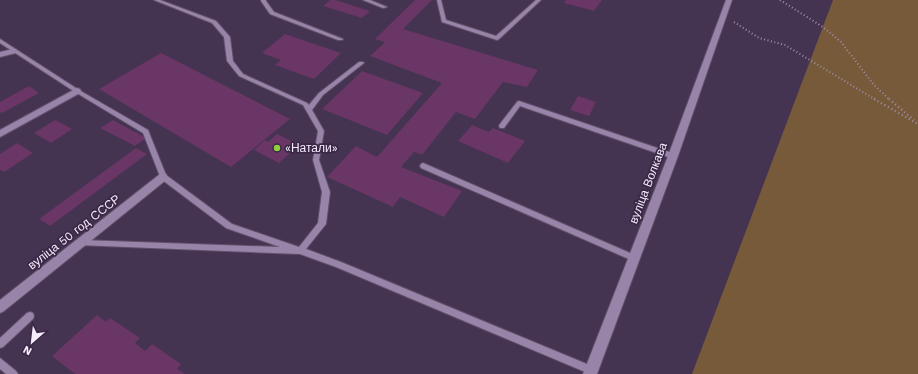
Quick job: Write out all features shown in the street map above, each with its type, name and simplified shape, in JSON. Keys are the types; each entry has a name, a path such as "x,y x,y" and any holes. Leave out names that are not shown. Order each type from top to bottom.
{"street":[{"name":"вуліца Волкава","path":"591,372 673,156 729,0"},
{"path":"0,55 13,51"},
{"path":"0,134 77,90"},
{"name":"вуліца 50 год СССР","path":"0,307 163,177"}],"lane":[{"path":"156,0 214,22 227,37 230,61 241,75 304,104 321,131 316,160 326,192 322,224 300,251"},
{"path":"264,0 263,1 272,13 340,39"},
{"path":"365,0 385,7"},
{"path":"439,0 444,21 497,38 539,0"},
{"path":"0,41 13,51 146,132 163,177 229,226 338,264 591,372"},
{"path":"308,110 321,94 361,63"},
{"path":"502,126 519,103 673,156"},
{"path":"423,166 634,258"},
{"path":"81,243 300,251"},
{"path":"0,344 30,316"},
{"path":"0,364 14,374"}],"path":[{"path":"780,0 822,26 841,42 874,86 898,108 918,123"},
{"path":"723,17 744,27 759,38 785,45 822,66 846,83 918,123"}],"shaded area":[{"path":"833,0 918,0 918,374 692,374"}],"building":[{"path":"330,0 335,0 370,11 362,18 323,6"},
{"path":"415,0 432,0 403,29 538,70 527,87 503,82 475,119 456,112 422,155 414,152 401,167 462,191 444,217 400,197 393,207 327,177 356,146 377,157 442,83 370,56 385,42 375,39"},
{"path":"566,0 602,0 594,11 564,3"},
{"path":"285,34 341,53 314,79 275,65 281,60 262,53"},
{"path":"161,53 290,119 231,167 99,89"},
{"path":"362,71 423,93 387,135 322,109"},
{"path":"29,86 39,93 2,113 0,112 0,102"},
{"path":"578,96 596,102 589,116 570,110"},
{"path":"55,120 72,129 51,143 34,133"},
{"path":"113,120 146,138 135,146 100,128"},
{"path":"472,125 489,132 493,128 525,141 508,163 458,141"},
{"name":"«Натали»","path":"277,134 299,145 279,163 254,150 265,140 268,142"},
{"path":"17,143 33,153 4,172 0,170 0,154"},
{"path":"136,148 147,154 50,226 39,219"},
{"path":"97,315 106,322 110,318 140,338 135,343 145,351 152,344 181,364 177,369 185,374 75,374 52,356"}],"place":[{"name":"«Натали»","path":"277,148"}]}
